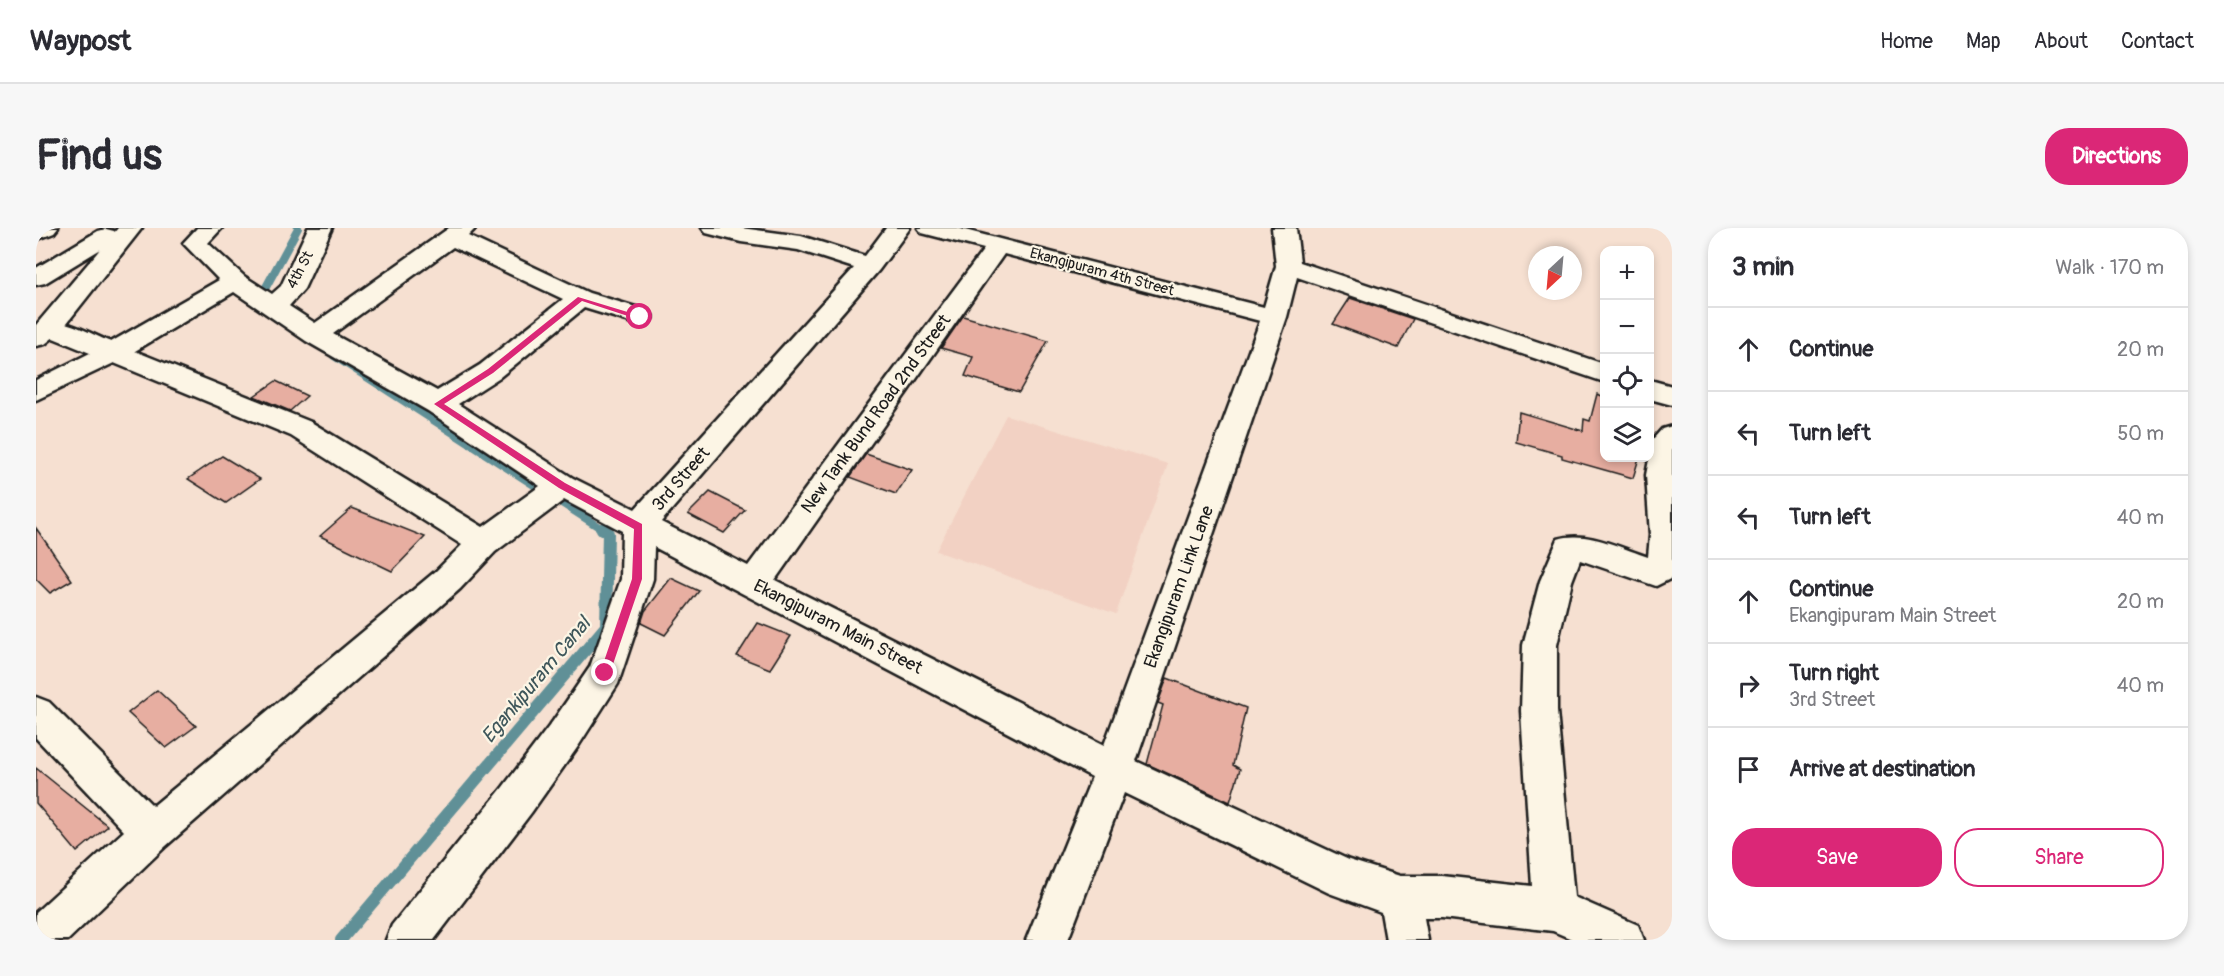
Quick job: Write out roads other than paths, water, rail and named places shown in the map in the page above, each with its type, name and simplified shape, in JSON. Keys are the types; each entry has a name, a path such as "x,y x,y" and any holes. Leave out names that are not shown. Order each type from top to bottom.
{"street":[{"path":"36,233 46,228"},
{"name":"Ekangipuram Main Street","path":"210,228 195,243 257,295 315,335 438,404 553,492 638,527 754,583 1114,769 1344,879 1400,897 1442,897 1554,910 1623,940"},
{"name":"4th St","path":"36,391 114,352 257,295 292,289 320,228"},
{"path":"714,228 801,243 870,265"},
{"name":"3rd Street","path":"407,940 524,790 566,733 605,673 637,579 638,527 870,265 898,228"},
{"name":"Ekangipuram 4th Street","path":"930,228 1274,317"},
{"name":"Ekangipuram Link Lane","path":"1047,940 1114,769 1274,317 1288,266 1284,228"},
{"path":"36,278 111,233"},
{"path":"111,233 43,333 114,352 301,429 484,543"},
{"path":"315,335 458,233 580,298 640,317"},
{"name":"New Tank Bund Road 2nd Street","path":"754,583 998,246"},
{"path":"1288,266 1600,372"},
{"path":"438,404 490,371 580,298"},
{"path":"1654,390 1672,396"},
{"path":"1554,910 1539,711 1540,645 1553,592 1569,548 1582,548 1656,573 1663,567 1666,535 1661,475 1668,439 1672,436"},
{"path":"37,940 152,832 448,580 484,543 553,492"},
{"path":"36,713 152,832"},
{"path":"1400,897 1407,940"}],"waterway":[{"name":"Egankipuram Canal","path":"259,300 298,228"},
{"name":"Egankipuram Canal","path":"334,356 605,531"},
{"name":"Egankipuram Canal","path":"341,940 606,626 608,533 605,531"}]}
